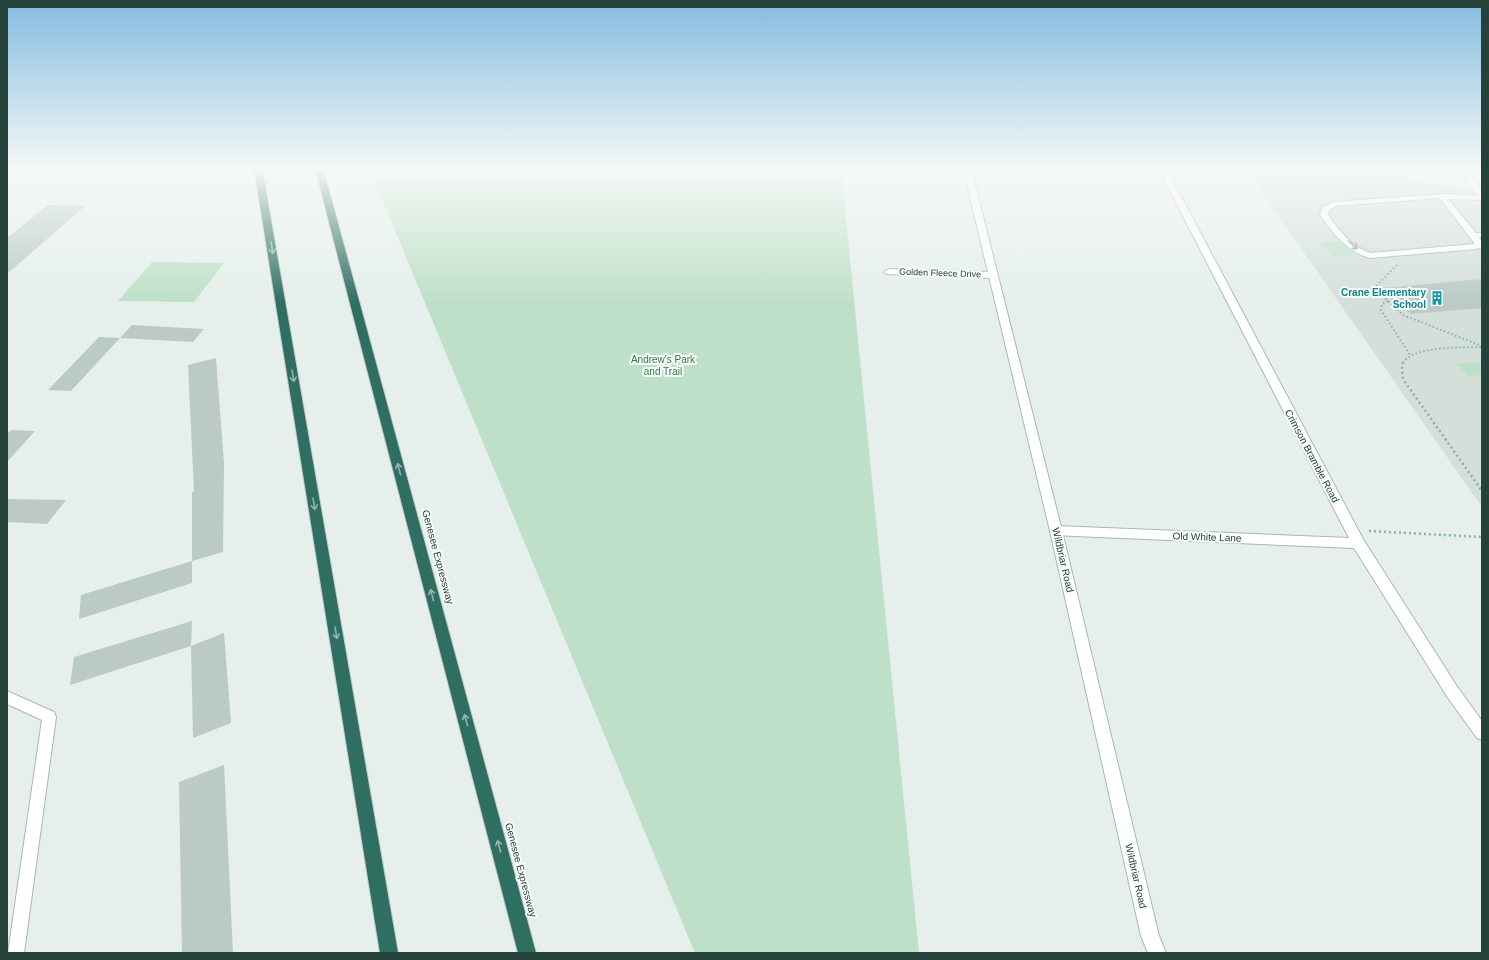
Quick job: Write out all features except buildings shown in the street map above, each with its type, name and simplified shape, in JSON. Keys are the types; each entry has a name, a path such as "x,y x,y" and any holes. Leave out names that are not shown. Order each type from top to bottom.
{"highway":[{"path":"265,213 389,953"},
{"name":"Genesee Expressway","path":"331,213 527,953"},
{"path":"509,884 532,953"}],"street":[{"name":"Wildbriar Road","path":"977,213 1056,531 1150,936 1157,953"},
{"name":"Crimson Bramble Road","path":"1185,213 1358,543 1453,693 1482,733"},
{"name":"Golden Fleece Drive","path":"889,272 992,275"},
{"name":"Old White Lane","path":"1056,531 1358,543"}],"lane":[{"path":"1324,213 1326,219 1338,232 1364,254 1370,256 1479,247 1478,235 1458,213"},
{"path":"7,697 49,717 16,953"}],"path":[{"path":"1409,253 1374,288 1403,315 1482,347"},
{"path":"1388,301 1382,304 1381,310 1410,355"},
{"path":"1482,347 1421,352 1410,355 1403,363 1400,370 1403,379 1482,491"},
{"path":"1351,530 1482,537"}],"shaded area":[{"path":"1276,213 1482,213 1482,507"}],"green space":[{"name":"Andrew's Park and Trail","path":"388,213 845,213 919,953 695,953"},
{"path":"1341,241 1355,255 1334,256 1319,243"},
{"path":"152,262 224,263 194,302 118,301"},
{"path":"1482,362 1482,375 1468,376 1455,364"}],"place":[{"name":"Crane Elementary School","path":"1437,298"}]}
